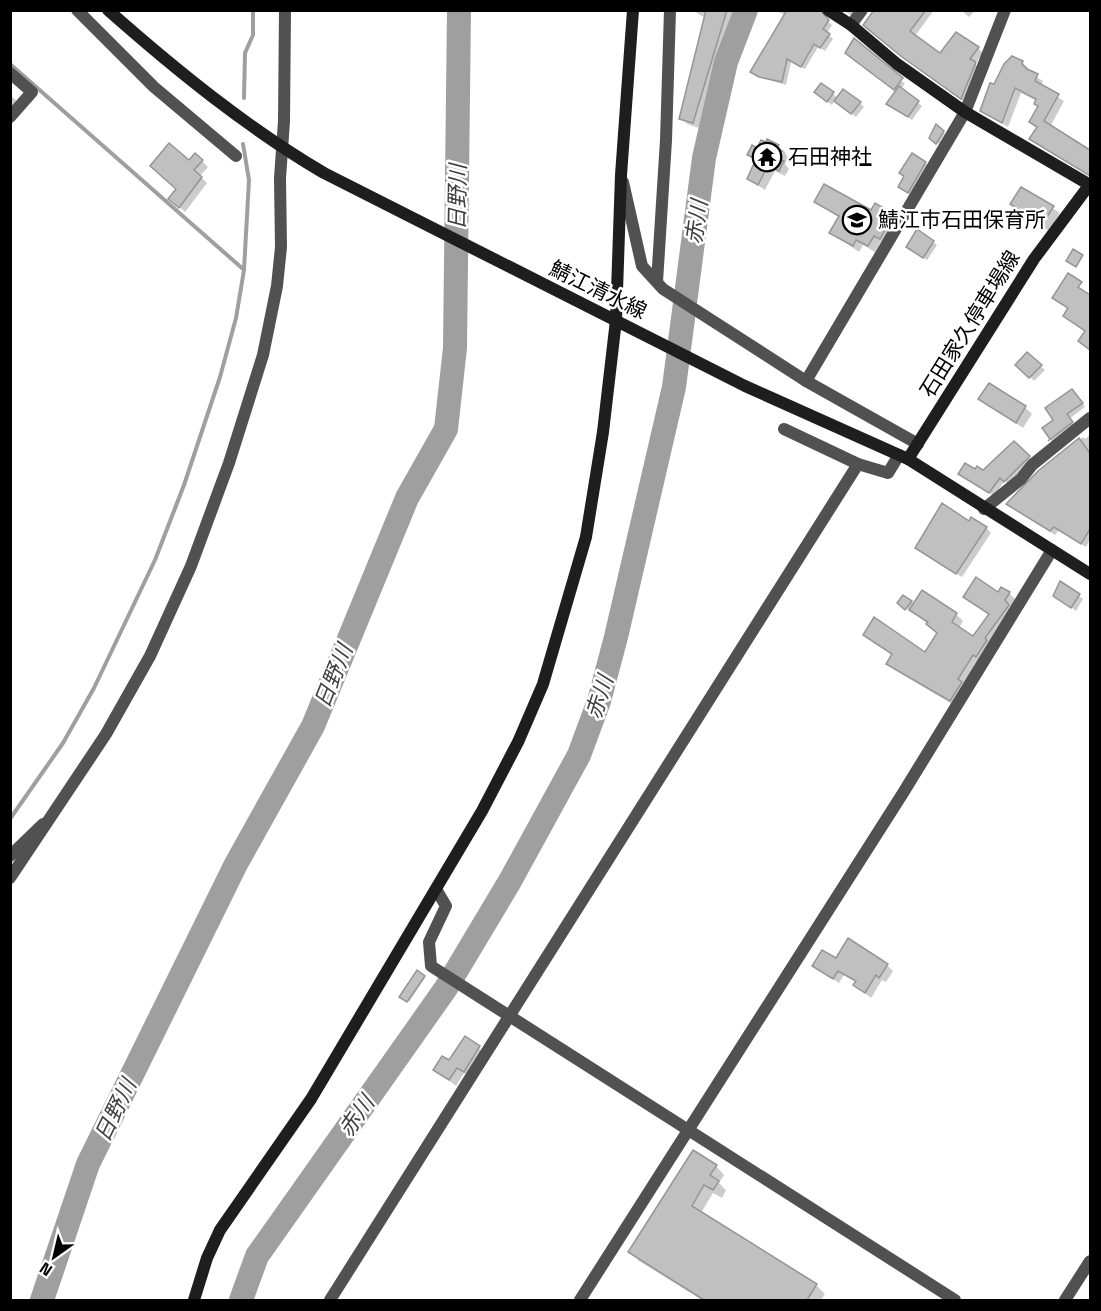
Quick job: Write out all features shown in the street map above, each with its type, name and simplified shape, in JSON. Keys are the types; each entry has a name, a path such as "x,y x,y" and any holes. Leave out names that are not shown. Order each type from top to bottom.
{"street":[{"path":"77,10 154,87 237,156"},
{"name":"鯖江清水線","path":"108,10 204,92 282,148 324,173 745,386 904,457 1090,574"},
{"path":"10,878 106,734 150,656 191,566 229,463 263,354 277,286 281,247 285,10"},
{"path":"194,1300 207,1258 220,1230 311,1099 436,889 519,742 543,684 586,537 603,432 616,320 621,175 633,10"},
{"path":"657,282 666,140 670,10"},
{"path":"828,10 897,64 965,112 1090,185"},
{"path":"850,25 862,10"},
{"path":"807,381 965,112 1005,10"},
{"path":"10,73 32,92 10,117"},
{"path":"621,175 642,266 663,289 807,381 918,444"},
{"name":"石田家久停車場線","path":"904,457 918,444 1034,259 1090,185"},
{"path":"984,509 1021,479 1032,465 1090,418"},
{"path":"784,429 858,464 888,472 904,457"},
{"path":"330,1300 858,464"},
{"path":"580,1300 909,783 1052,550"},
{"path":"10,856 33,832 53,816"},
{"path":"436,889 446,906 429,942 431,966 509,1018 954,1300"},
{"path":"1065,1300 1090,1261"}],"building":[{"path":"706,10 727,10 693,123 679,119"},
{"path":"787,10 820,10 829,20 823,29 830,34 820,48 814,44 801,67 787,59 782,82 759,77 750,72"},
{"path":"874,10 926,10 910,31 940,53 956,32 979,47 970,59 976,62 961,99 902,57 863,25"},
{"path":"854,38 903,78 894,90 845,53"},
{"path":"1012,56 1023,61 1022,64 1027,69 1038,74 1035,81 1059,94 1044,121 1090,150 1090,176 1029,139 1037,127 1029,122 1038,106 1034,104 1036,99 1015,88 1002,123 980,111 990,83 994,84 1004,64"},
{"path":"821,83 834,92 827,102 814,92"},
{"path":"899,86 919,101 908,117 886,104"},
{"path":"843,89 861,102 851,114 834,101"},
{"path":"936,124 944,131 936,144 929,138"},
{"path":"767,139 779,145 777,148 782,151 778,158 784,161 779,171 768,165 758,185 747,179 756,159 747,155 752,145 757,148 761,140 766,142"},
{"path":"169,143 189,160 195,153 203,160 194,170 202,177 179,208 168,199 176,189 150,166"},
{"path":"912,153 926,162 908,193 898,187 904,176 899,173"},
{"path":"824,184 871,210 875,203 887,210 883,217 890,221 880,239 874,236 868,246 856,240 853,246 829,233 839,216 814,202"},
{"path":"1021,187 1054,206 1042,225 1010,204"},
{"path":"917,229 934,241 923,258 906,247"},
{"path":"1073,249 1083,255 1076,267 1066,261"},
{"path":"1068,273 1082,282 1078,287 1090,295 1090,350 1078,341 1085,331 1063,316 1068,308 1052,298"},
{"path":"1027,352 1042,365 1029,378 1015,365"},
{"path":"989,383 1026,406 1016,423 978,399"},
{"path":"1072,389 1083,403 1067,414 1073,422 1048,441 1050,439 1042,428 1053,420 1045,408"},
{"path":"1079,438 1090,453 1090,529 1081,544 1054,527 1050,531 1006,504 1038,471"},
{"path":"1014,441 1030,456 1004,482 1000,478 989,493 958,474 965,463 975,469 977,466 983,470"},
{"path":"942,503 969,521 971,517 987,527 956,574 915,548"},
{"path":"976,577 998,592 1001,587 1010,592 1005,600 1009,605 985,638 987,640 976,657 973,655 958,679 962,682 950,701 886,664 892,654 863,635 874,617 925,652 937,633 926,624 928,622 909,610 922,590 957,613 952,622 973,636 989,614 963,597"},
{"path":"1060,581 1080,594 1071,608 1053,596"},
{"path":"903,595 912,601 905,610 897,603"},
{"path":"848,938 888,964 879,978 876,975 865,993 853,985 856,981 838,971 833,979 812,966 822,950 836,958"},
{"path":"417,970 425,976 407,1002 399,997"},
{"path":"465,1036 480,1046 464,1072 457,1068 449,1080 433,1070 442,1056 449,1060"},
{"path":"693,1150 717,1165 710,1175 719,1181 713,1190 704,1185 692,1206 817,1284 807,1300 704,1300 628,1252"}],"waterway":[{"path":"244,98 245,53 253,35 253,10"},
{"name":"日野川","path":"42,1300 88,1164 236,864 313,726 407,498 446,429 455,348 459,10"},
{"name":"赤川","path":"241,1300 257,1256 446,988 510,881 579,755 599,701 616,637 674,387 704,158 726,62 746,10"},
{"path":"10,64 243,269"},
{"path":"10,819 63,743 94,688 155,560 184,485 220,377 236,318 244,270 249,180 243,144"}],"place":[{"name":"石田神社","path":"767,157"},
{"name":"鯖江市石田保育所","path":"857,220"}]}
